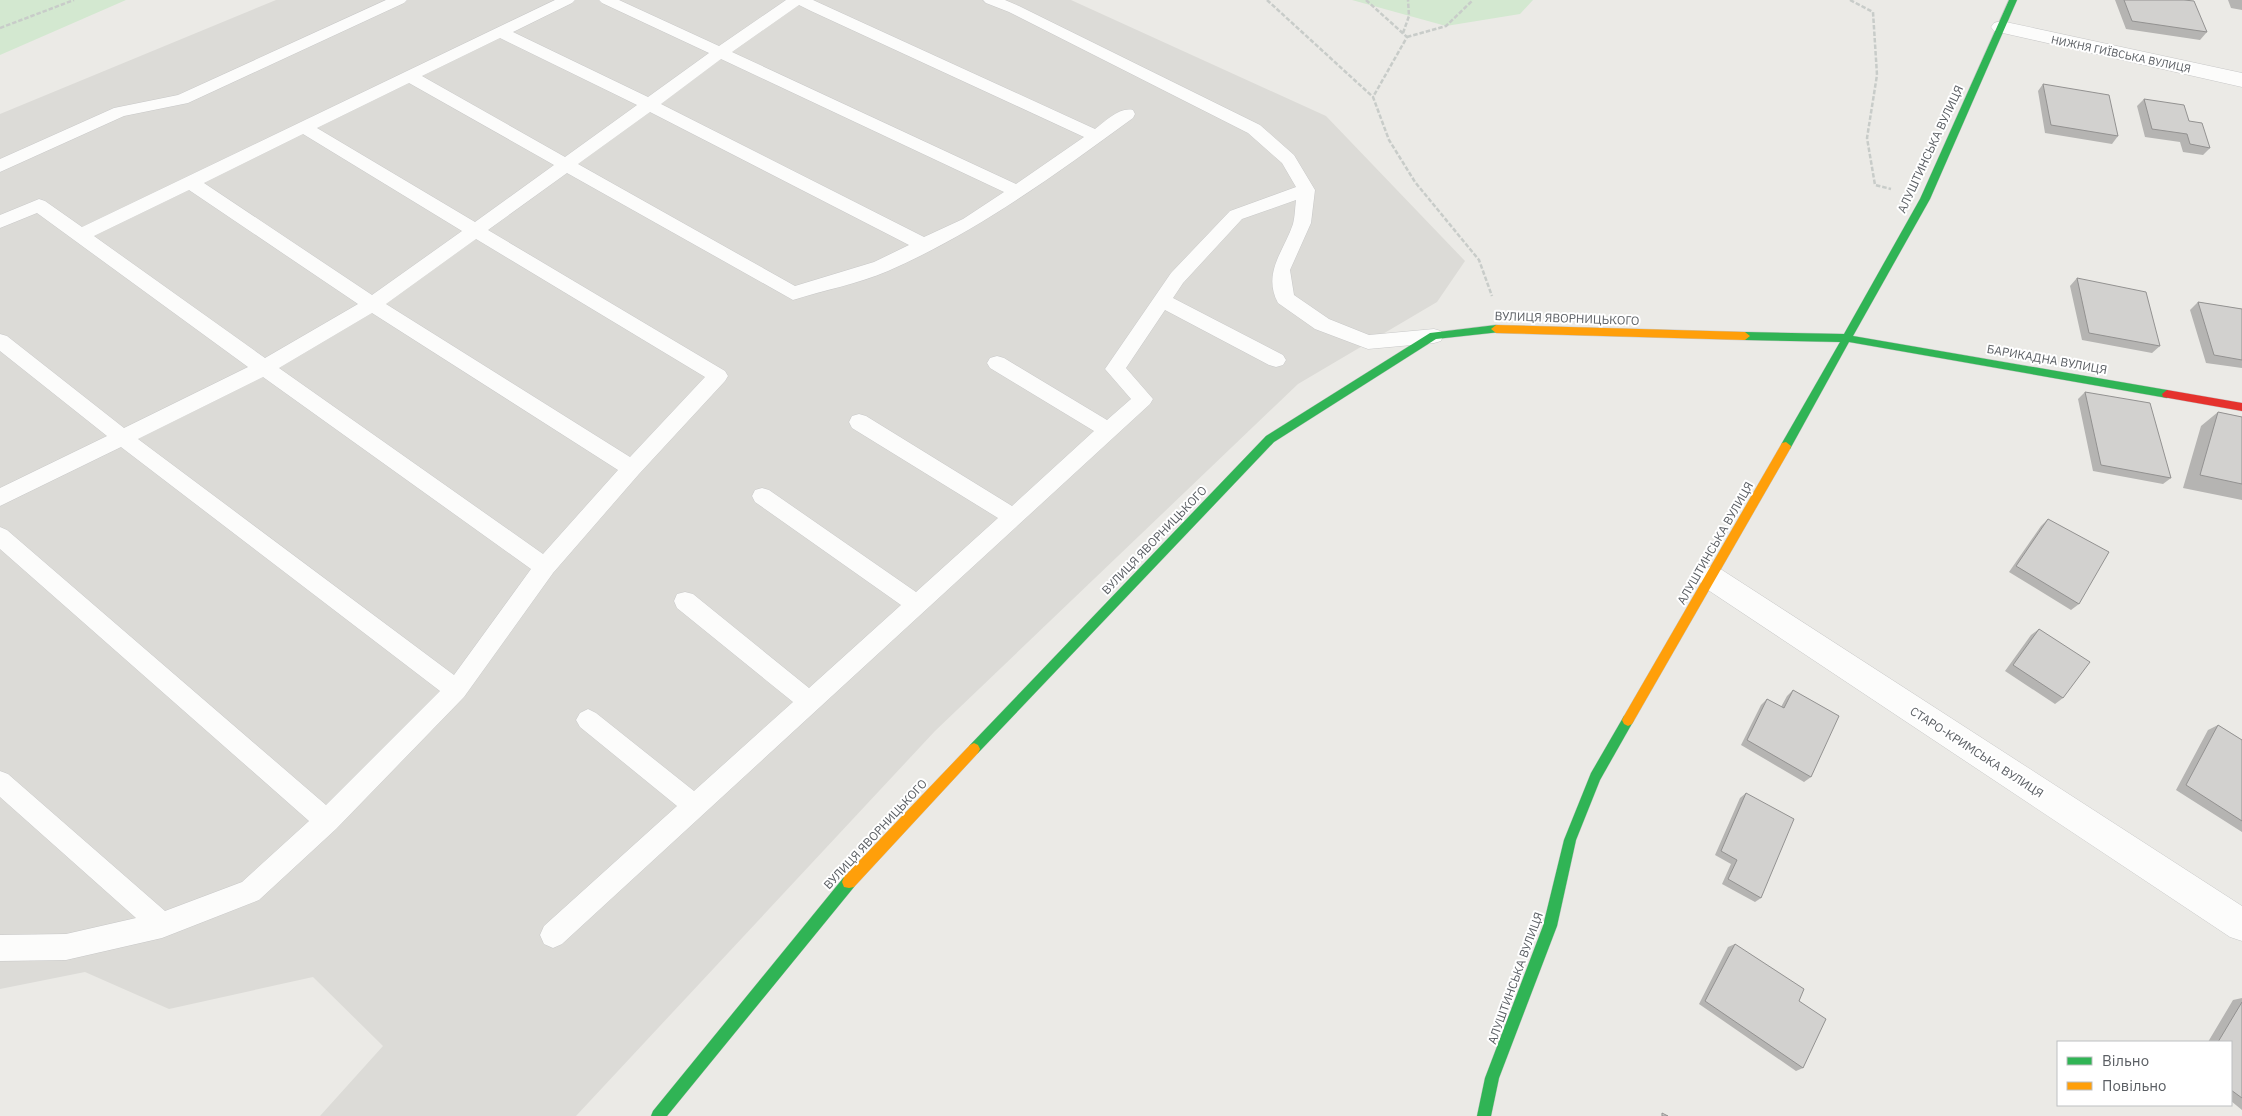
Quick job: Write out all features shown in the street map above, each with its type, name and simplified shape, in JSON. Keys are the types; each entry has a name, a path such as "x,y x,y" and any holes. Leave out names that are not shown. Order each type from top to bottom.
{"street":[{"name":"АЛУШТИНСЬКА ВУЛИЦЯ","path":"1484,1116 1492,1078 1550,926 1570,840 1595,777 1712,578 1925,199 2013,0"},
{"name":"НИЖНЯ ГИЇВСЬКА ВУЛИЦЯ","path":"2001,28 2242,80"},
{"name":"ВУЛИЦЯ ЯВОРНИЦЬКОГО","path":"658,1116 840,892 1127,587 1270,439 1434,336 1503,328 1648,334 1846,338"},
{"name":"БАРИКАДНА ВУЛИЦЯ","path":"1846,338 2242,407"},
{"name":"СТАРО-КРИМСЬКА ВУЛИЦЯ","path":"1712,578 2242,925"}],"lane":[{"path":"0,166 120,112 182,99 399,0"},
{"path":"81,235 567,0"},
{"path":"607,0 1017,191"},
{"path":"0,498 263,367 372,304 648,104 796,0"},
{"path":"802,0 1097,136"},
{"path":"991,0 1014,9 1254,129 1288,159 1306,190 1302,223 1281,270 1286,298 1322,324 1368,342 1434,336"},
{"path":"502,33 648,104 924,246"},
{"path":"411,77 792,293 880,268 968,223 1127,114"},
{"path":"0,948 66,947 162,925 250,891 327,821 456,690 545,567 632,468 718,376 305,128"},
{"path":"190,182 372,304 632,468"},
{"path":"553,935 1143,399 1115,369 1177,278 1236,215 1306,190"},
{"path":"0,222 39,205 545,567"},
{"path":"1162,300 1276,360"},
{"path":"0,341 123,438 456,690"},
{"path":"997,363 1108,430"},
{"path":"859,422 1013,517"},
{"path":"762,496 916,604"},
{"path":"0,536 327,821"},
{"path":"685,601 810,702"},
{"path":"588,720 696,806"},
{"path":"0,782 162,925"}],"path":[{"path":"0,28 74,0"},
{"path":"1267,0 1373,97 1389,140 1416,182 1480,260 1503,328"},
{"path":"1366,0 1407,37"},
{"path":"1403,33 1409,16 1408,0"},
{"path":"1373,97 1407,37 1446,26 1473,0"},
{"path":"1850,0 1873,12 1877,75 1867,138 1876,185 1925,199"}],"shaded area":[{"path":"276,0 1071,0 1326,116 1465,261 1437,302 1298,384 935,731 576,1116 320,1116 383,1046 313,977 169,1009 85,972 0,989 0,114"}],"green space":[{"path":"0,0 126,0 0,55"},
{"path":"1352,0 1533,0 1520,14 1446,26"}],"building":[{"path":"2124,0 2194,1 2207,32 2132,21"},
{"path":"2043,84 2109,95 2118,136 2051,125"},
{"path":"2144,99 2184,105 2189,121 2202,123 2210,148 2190,144 2187,134 2152,129"},
{"path":"2077,278 2146,292 2160,346 2089,333"},
{"path":"2198,302 2242,309 2242,360 2214,355"},
{"path":"2085,392 2150,403 2171,478 2101,465"},
{"path":"2218,412 2242,417 2242,484 2200,475"},
{"path":"2048,519 2109,552 2079,604 2016,566"},
{"path":"2039,629 2090,662 2063,698 2013,665"},
{"path":"1793,690 1839,716 1811,777 1747,740 1767,699 1784,708"},
{"path":"2218,725 2242,740 2242,821 2186,785"},
{"path":"1746,793 1794,819 1761,898 1728,879 1737,860 1721,851"},
{"path":"1735,944 1804,989 1799,1001 1826,1019 1803,1068 1705,1001"},
{"path":"2242,1002 2242,1098 2232,1091 2232,1041 2219,1041"}],"traffic: fast":[{"path":"1786,446 1925,199 2013,0"},
{"path":"974,749 1270,439 1434,336 1496,329"},
{"path":"1745,336 1846,338 2167,394"},
{"path":"1484,1116 1492,1078 1550,926 1570,840 1595,777 1628,720"},
{"path":"658,1116 849,882"}],"traffic: slow":[{"path":"1496,329 1745,336"},
{"path":"1628,720 1786,446"},
{"path":"849,882 974,749"}],"traffic: jam":[{"path":"2167,394 2242,407"}]}
